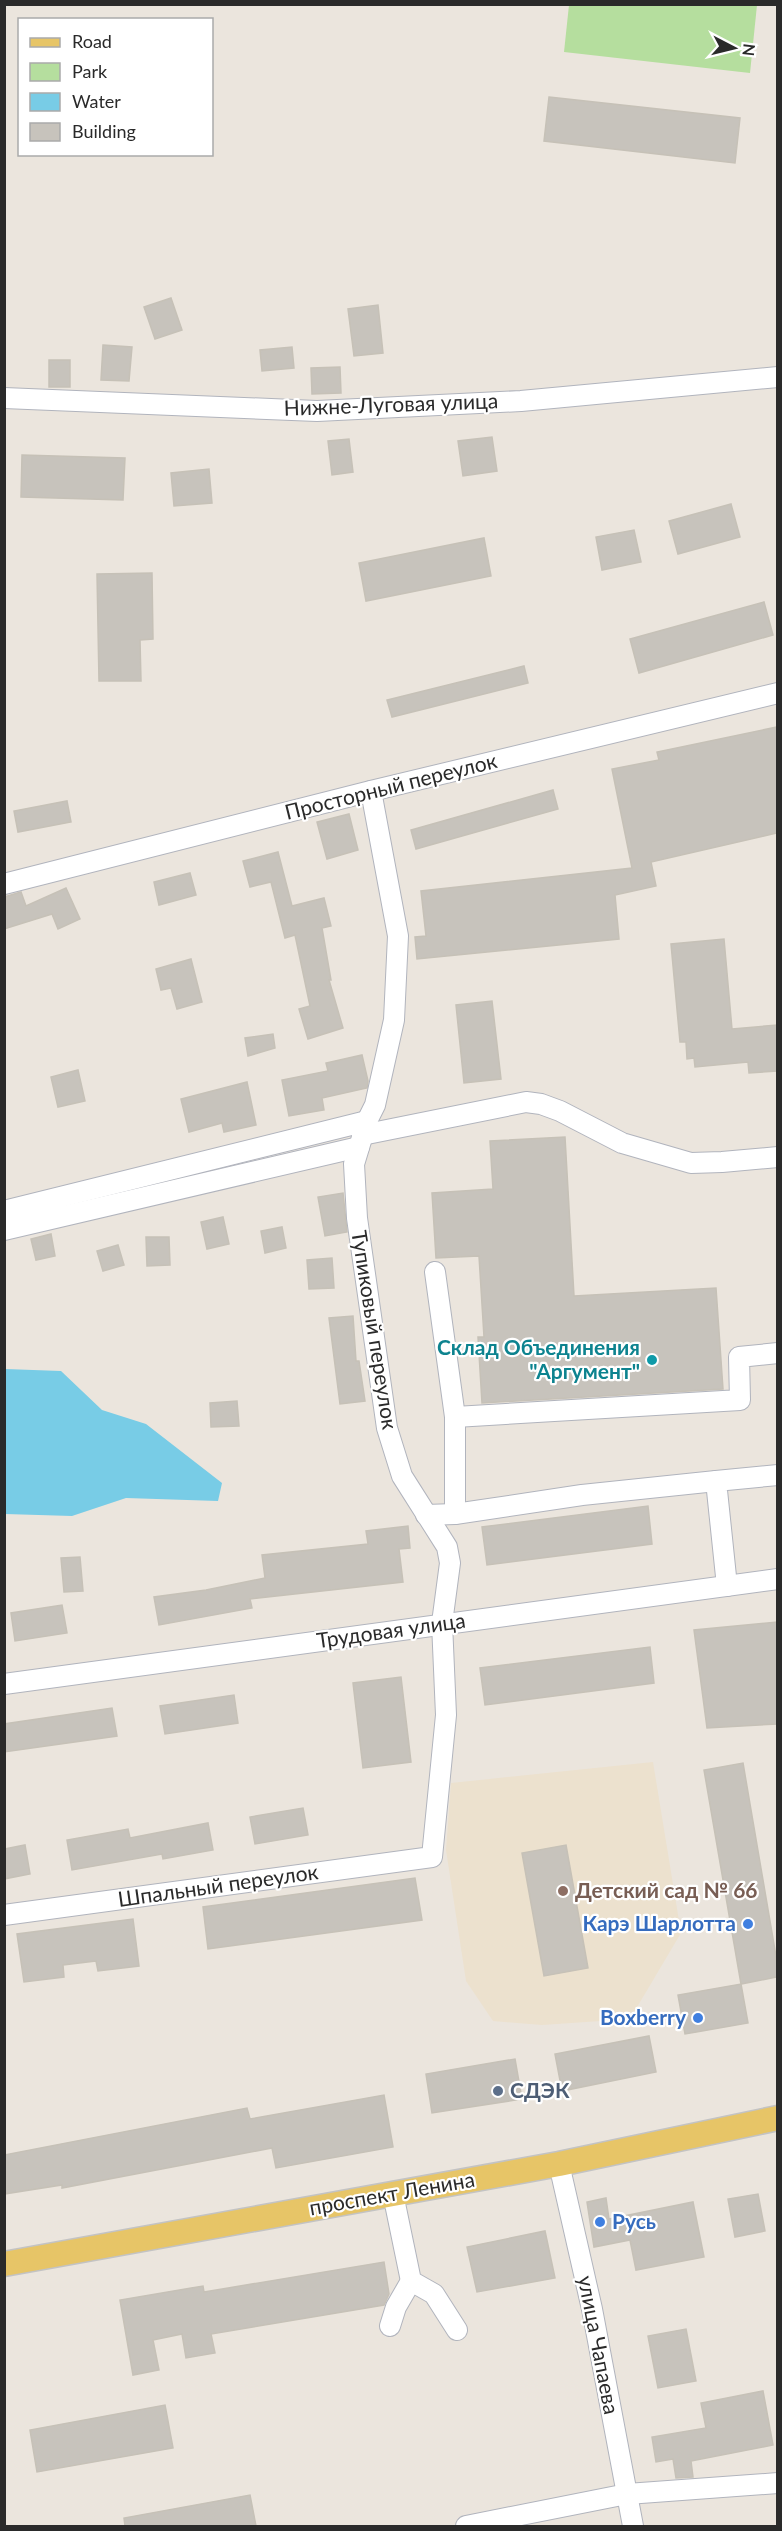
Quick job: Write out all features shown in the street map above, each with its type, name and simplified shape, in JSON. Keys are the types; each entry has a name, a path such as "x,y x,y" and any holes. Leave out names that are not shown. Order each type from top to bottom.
{"main road":[{"name":"проспект Ленина","path":"4,2264 559,2164 777,2118"}],"street":[{"name":"Нижне-Луговая улица","path":"4,398 317,411 521,401 777,377"},
{"name":"Просторный переулок","path":"4,885 371,791 777,693"},
{"name":"Тупиковый переулок","path":"371,791 398,936 394,1020 375,1105 362,1134 354,1164 357,1218 387,1428 402,1476 447,1546 450,1563 442,1623 446,1714 432,1857"},
{"path":"4,1211 362,1134 526,1102 541,1104 560,1111 622,1143 691,1163 777,1156"},
{"path":"4,1230 362,1134"},
{"path":"435,1272 455,1416 455,1514"},
{"path":"455,1416 740,1400 739,1357 777,1353"},
{"path":"426,1515 455,1514 582,1495 777,1475"},
{"path":"716,1481 727,1586"},
{"name":"Трудовая улица","path":"4,1684 777,1579"},
{"name":"Шпальный переулок","path":"4,1915 432,1857"},
{"name":"улица Чапаева","path":"559,2164 592,2309 633,2526"},
{"path":"390,2326 396,2307 411,2281 393,2194"},
{"path":"411,2281 434,2294 457,2330"},
{"path":"466,2526 627,2494 777,2483"}],"shaded area":[{"name":"Детский сад № 66","path":"653,1762 681,1933 630,2019 542,2025 493,2021 466,1981 446,1850 451,1783"}],"green space":[{"path":"569,5 757,5 750,73 564,52"}],"water":[{"path":"5,1369 61,1371 102,1410 146,1424 222,1483 218,1501 126,1498 72,1516 5,1514"}],"building":[{"path":"549,97 740,118 735,163 544,141"},
{"path":"171,298 182,330 155,339 144,307"},
{"path":"378,305 383,353 354,356 348,309"},
{"path":"103,345 132,347 129,381 101,380"},
{"path":"292,347 294,368 262,371 260,350"},
{"path":"49,360 70,360 70,387 49,387"},
{"path":"340,367 341,393 312,394 311,368"},
{"path":"492,437 497,471 463,476 458,441"},
{"path":"349,439 353,472 332,475 328,441"},
{"path":"22,455 125,458 123,500 21,497"},
{"path":"209,469 212,503 174,506 171,473"},
{"path":"731,504 740,537 678,554 669,521"},
{"path":"634,530 641,562 602,570 596,537"},
{"path":"484,538 491,576 366,601 359,563"},
{"path":"152,573 153,639 140,640 141,681 99,681 97,574"},
{"path":"764,602 773,635 639,673 630,639"},
{"path":"524,666 528,683 392,717 387,700"},
{"path":"777,727 777,833 651,862 656,886 615,895 619,939 417,959 415,937 426,936 421,891 632,868 612,769 659,760 657,752"},
{"path":"553,790 558,809 416,849 411,830"},
{"path":"67,801 71,822 18,832 14,811"},
{"path":"349,814 358,850 327,859 317,822"},
{"path":"278,852 292,906 324,898 331,926 322,928 331,980 329,980 343,1028 308,1039 299,1009 310,1006 295,935 285,938 271,882 250,887 243,861"},
{"path":"190,873 196,895 159,905 154,882"},
{"path":"66,888 80,919 58,929 52,914 4,929 4,897 21,892 26,906"},
{"path":"724,939 732,1029 777,1025 777,1071 749,1073 748,1062 695,1067 694,1058 687,1059 686,1042 680,1042 671,944"},
{"path":"191,959 202,1002 177,1009 171,988 161,990 156,969"},
{"path":"492,1001 501,1079 464,1083 456,1005"},
{"path":"273,1034 275,1048 248,1056 245,1038"},
{"path":"362,1055 368,1081 367,1088 322,1098 324,1110 289,1116 282,1080 328,1071 326,1063"},
{"path":"78,1070 85,1101 58,1107 51,1077"},
{"path":"247,1082 256,1125 224,1132 222,1123 189,1132 181,1099"},
{"path":"565,1137 574,1296 716,1288 723,1389 482,1403 478,1337 484,1337 479,1256 436,1258 432,1193 493,1189 490,1141"},
{"path":"343,1193 347,1232 325,1236 318,1197"},
{"path":"223,1217 229,1244 207,1249 201,1222"},
{"path":"282,1227 286,1248 265,1253 261,1231"},
{"path":"51,1234 55,1256 36,1260 31,1239"},
{"path":"146,1237 169,1237 170,1265 147,1266"},
{"path":"118,1245 124,1265 103,1271 97,1251"},
{"path":"332,1258 334,1288 309,1289 307,1260"},
{"path":"353,1316 356,1361 359,1361 365,1401 340,1404 329,1318"},
{"path":"237,1401 239,1426 211,1427 210,1403"},
{"path":"648,1506 652,1544 487,1565 482,1527"},
{"path":"408,1526 410,1548 399,1549 403,1582 250,1599 252,1608 159,1625 154,1597 206,1590 265,1578 262,1555 368,1544 366,1531"},
{"path":"80,1557 83,1591 64,1592 61,1558"},
{"path":"62,1605 67,1633 15,1641 11,1613"},
{"path":"777,1622 777,1724 707,1728 694,1630"},
{"path":"650,1647 654,1683 485,1705 480,1668"},
{"path":"401,1677 411,1762 363,1768 353,1683"},
{"path":"234,1695 238,1723 165,1734 160,1706"},
{"path":"112,1708 117,1736 4,1752 4,1724"},
{"path":"743,1763 777,1962 777,1977 741,1984 704,1770"},
{"path":"303,1808 308,1835 255,1844 250,1817"},
{"path":"208,1823 213,1850 163,1859 162,1854 72,1870 67,1840 128,1829 130,1838"},
{"path":"25,1845 30,1874 4,1879 4,1849"},
{"path":"566,1845 588,1968 544,1976 522,1853"},
{"path":"415,1878 422,1920 208,1949 203,1907"},
{"path":"133,1919 139,1966 98,1971 96,1961 63,1965 64,1977 24,1982 17,1934"},
{"path":"741,1984 748,2023 685,2034 678,1995"},
{"path":"649,2036 656,2072 562,2091 555,2054"},
{"path":"515,2059 522,2099 432,2113 426,2074"},
{"path":"384,2095 393,2147 276,2168 272,2148 62,2188 62,2185 4,2194 4,2155 247,2108 250,2119"},
{"path":"758,2194 765,2231 735,2237 728,2199"},
{"path":"606,2198 609,2219 693,2202 704,2257 636,2270 630,2240 594,2247 587,2202"},
{"path":"545,2231 555,2278 477,2292 467,2247"},
{"path":"384,2262 389,2294 384,2305 211,2334 215,2353 186,2358 182,2334 153,2340 159,2370 133,2375 120,2300 203,2286 204,2292"},
{"path":"686,2329 696,2381 658,2388 648,2336"},
{"path":"763,2391 773,2445 691,2461 693,2477 676,2478 673,2459 656,2462 652,2437 706,2428 701,2403"},
{"path":"165,2405 173,2448 37,2472 30,2430"},
{"path":"250,2495 256,2526 125,2526 124,2518"}],"place":[{"name":"Склад Объединения \"Аргумент\"","path":"652,1360"},
{"name":"Детский сад № 66","path":"563,1891"},
{"name":"Карэ Шарлотта","path":"748,1924"},
{"name":"Boxberry","path":"698,2018"},
{"name":"СДЭК","path":"498,2091"},
{"name":"Русь","path":"600,2222"}]}
